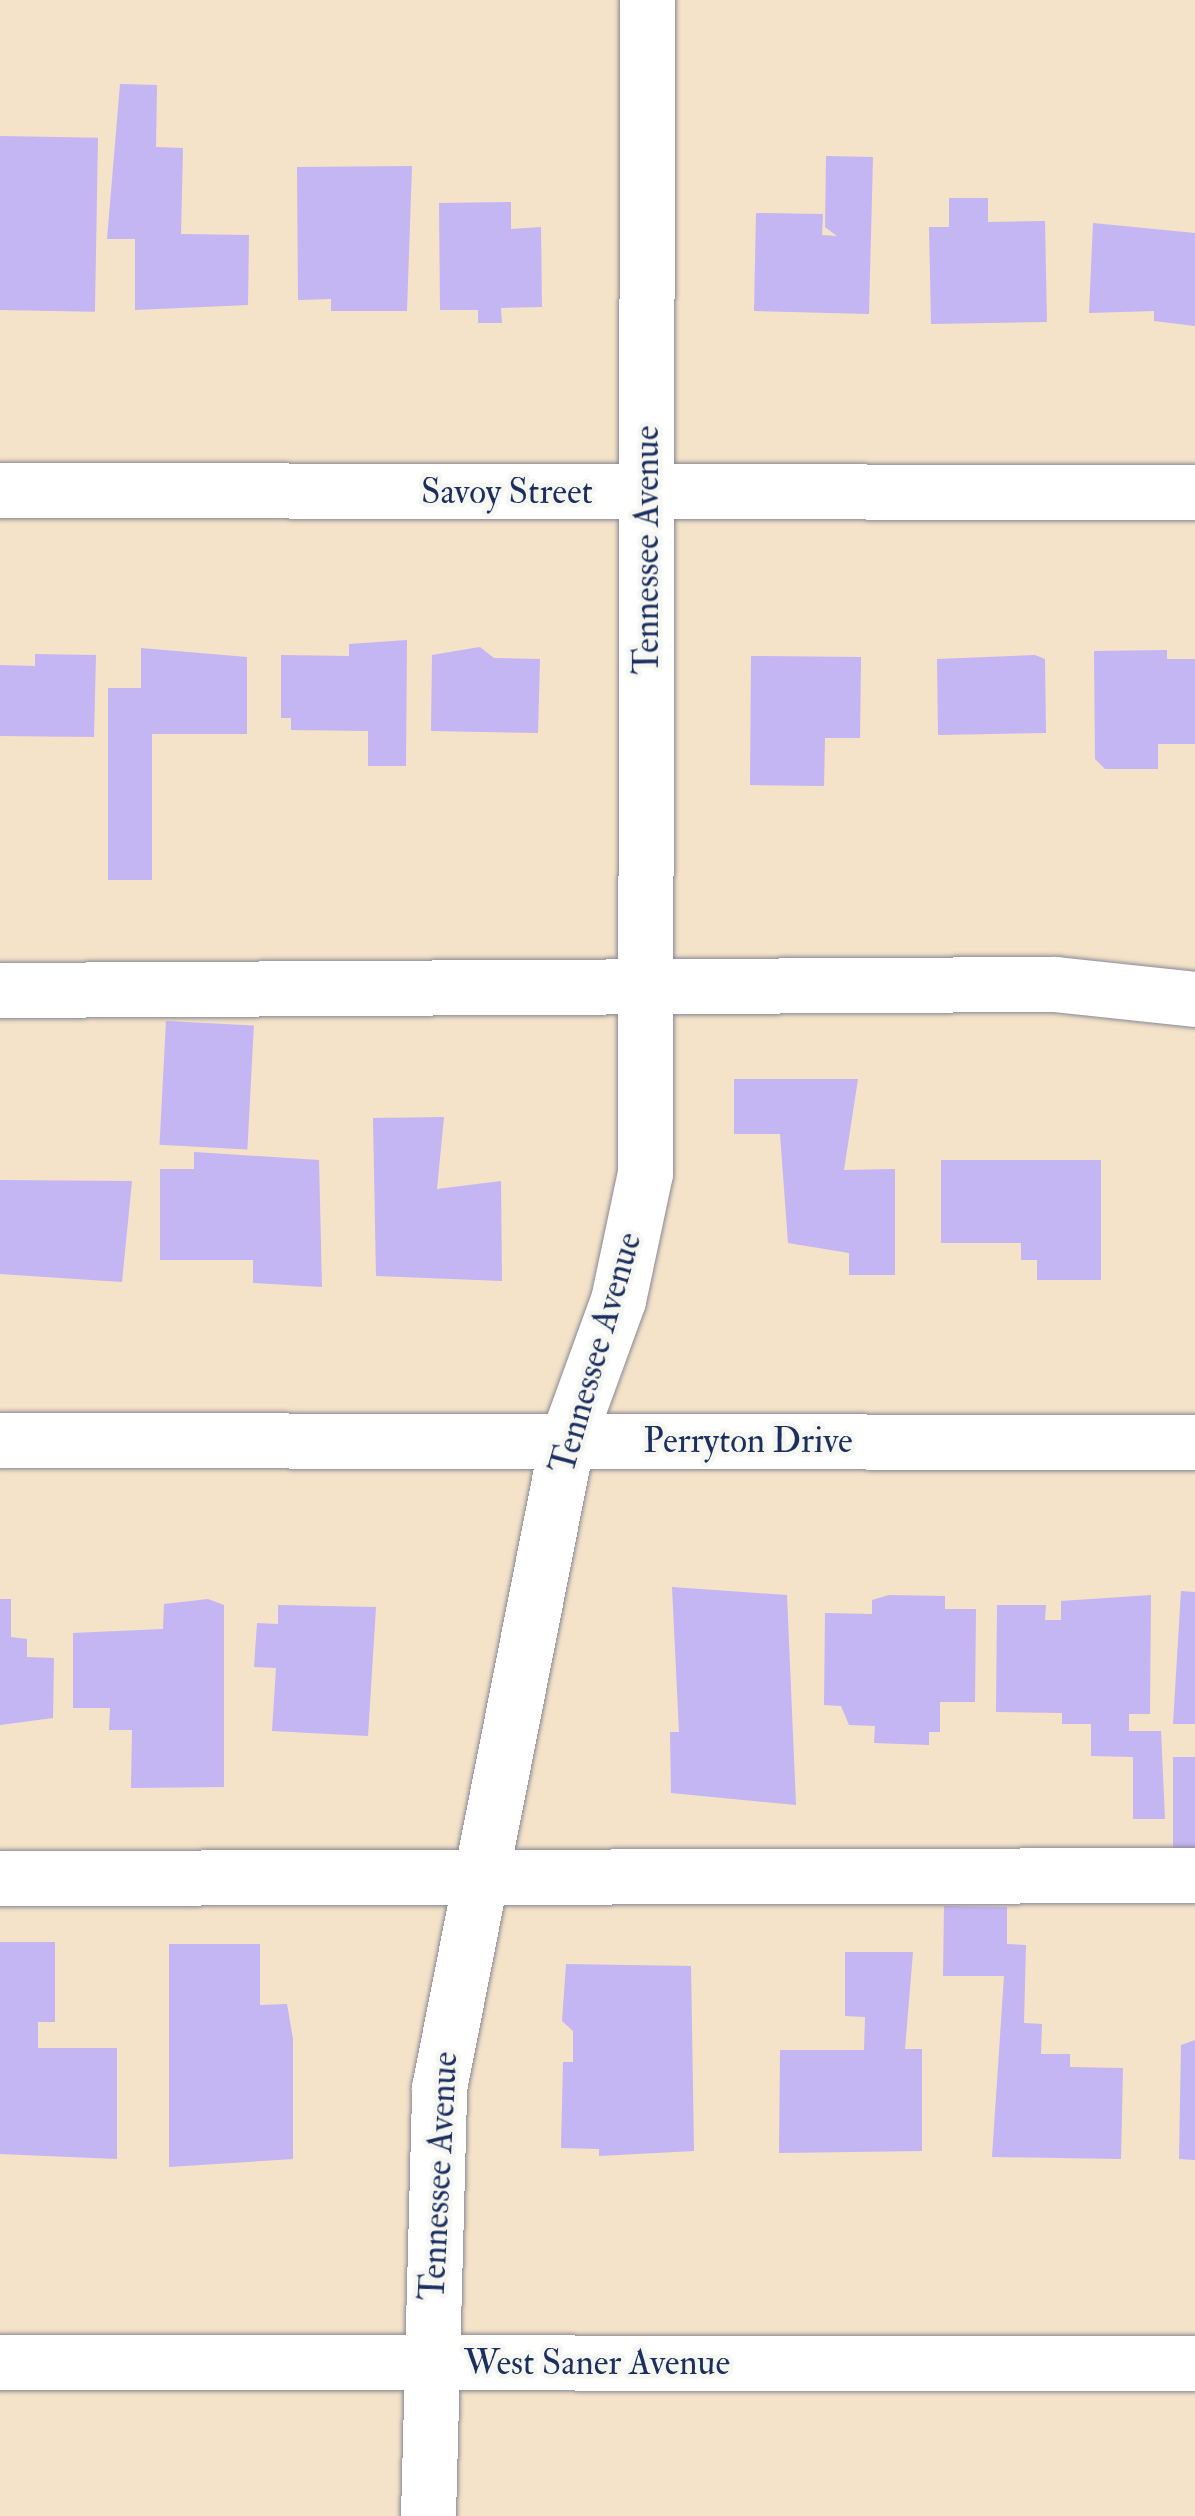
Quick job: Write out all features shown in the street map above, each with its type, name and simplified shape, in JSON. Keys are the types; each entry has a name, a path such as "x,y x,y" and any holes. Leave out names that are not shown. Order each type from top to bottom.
{"street":[{"name":"Tennessee Avenue","path":"428,2516 438,2088 474,1878 567,1440 618,1300 644,1173 651,990 647,0"},
{"name":"Savoy Street","path":"0,490 1195,492"},
{"path":"0,990 651,990 1055,984 1195,1000"},
{"name":"Perryton Drive","path":"0,1440 1195,1442"},
{"path":"0,1878 1195,1874"},
{"name":"West Saner Avenue","path":"0,2362 1195,2363"}],"building":[{"path":"120,84 157,85 156,147 183,148 181,234 249,235 248,305 135,310 135,239 107,239"},
{"path":"0,136 98,138 95,312 0,310"},
{"path":"826,156 873,157 869,314 754,311 756,213 823,214 822,235 837,236 825,227"},
{"path":"412,166 407,311 331,311 331,299 298,300 297,167"},
{"path":"949,198 988,198 988,222 1045,221 1047,322 931,324 929,227 949,227"},
{"path":"511,202 511,229 541,227 542,307 501,308 502,323 478,323 478,310 440,310 439,203"},
{"path":"1093,223 1195,233 1195,326 1154,321 1154,311 1089,313"},
{"path":"407,640 406,766 368,766 368,731 291,730 291,718 281,718 281,655 349,656 349,644"},
{"path":"480,647 494,658 540,659 538,733 431,731 432,655"},
{"path":"141,648 247,657 247,734 152,734 152,880 108,880 108,688 141,688"},
{"path":"1167,650 1167,659 1195,659 1195,744 1158,744 1158,769 1105,769 1095,759 1094,651"},
{"path":"35,654 96,655 94,737 0,736 0,665 35,666"},
{"path":"1035,655 1045,659 1046,733 938,735 937,659"},
{"path":"751,656 861,657 860,738 825,738 824,786 750,785"},
{"path":"166,1021 254,1026 247,1149 160,1145"},
{"path":"734,1079 858,1079 844,1170 895,1169 895,1275 849,1275 849,1253 788,1243 780,1134 734,1134"},
{"path":"444,1117 437,1189 501,1181 502,1281 376,1276 373,1118"},
{"path":"194,1152 319,1160 322,1287 253,1283 253,1260 160,1260 160,1169 194,1169"},
{"path":"941,1160 1101,1160 1101,1280 1037,1280 1037,1260 1021,1260 1021,1243 941,1243"},
{"path":"0,1180 132,1181 122,1282 0,1274"},
{"path":"672,1587 787,1595 796,1805 671,1793 670,1732 679,1732"},
{"path":"1181,1591 1195,1592 1195,1724 1173,1724"},
{"path":"889,1595 945,1596 945,1609 976,1609 975,1702 940,1702 940,1732 929,1732 929,1745 874,1743 875,1726 849,1725 841,1706 824,1705 825,1613 872,1614 872,1600"},
{"path":"1151,1595 1150,1714 1129,1714 1129,1731 1161,1731 1165,1819 1133,1819 1133,1757 1091,1756 1091,1724 1062,1724 1062,1713 996,1712 997,1605 1046,1605 1045,1620 1061,1620 1061,1601"},
{"path":"0,1599 11,1599 11,1637 27,1639 27,1657 54,1658 53,1718 0,1725"},
{"path":"208,1599 224,1605 224,1787 131,1788 132,1730 109,1730 110,1708 73,1708 73,1633 163,1629 164,1604"},
{"path":"278,1605 376,1607 368,1736 272,1731 276,1668 254,1667 257,1623 278,1624"},
{"path":"1173,1757 1195,1757 1195,1852 1173,1852"},
{"path":"944,1906 1007,1907 1007,1944 1026,1945 1024,2023 1042,2024 1041,2054 1070,2054 1070,2067 1123,2068 1121,2159 992,2157 1004,1976 943,1976"},
{"path":"0,1942 55,1942 55,2022 38,2022 38,2048 117,2048 117,2159 0,2154"},
{"path":"169,1944 260,1944 260,2005 287,2004 293,2039 293,2159 169,2167"},
{"path":"845,1952 913,1952 905,2049 922,2049 922,2151 779,2153 780,2050 864,2050 865,2017 845,2016"},
{"path":"566,1964 691,1966 694,2151 599,2156 599,2149 561,2148 563,2062 573,2062 573,2031 562,2021"},
{"path":"1195,2040 1195,2160 1179,2159 1181,2045"}]}
